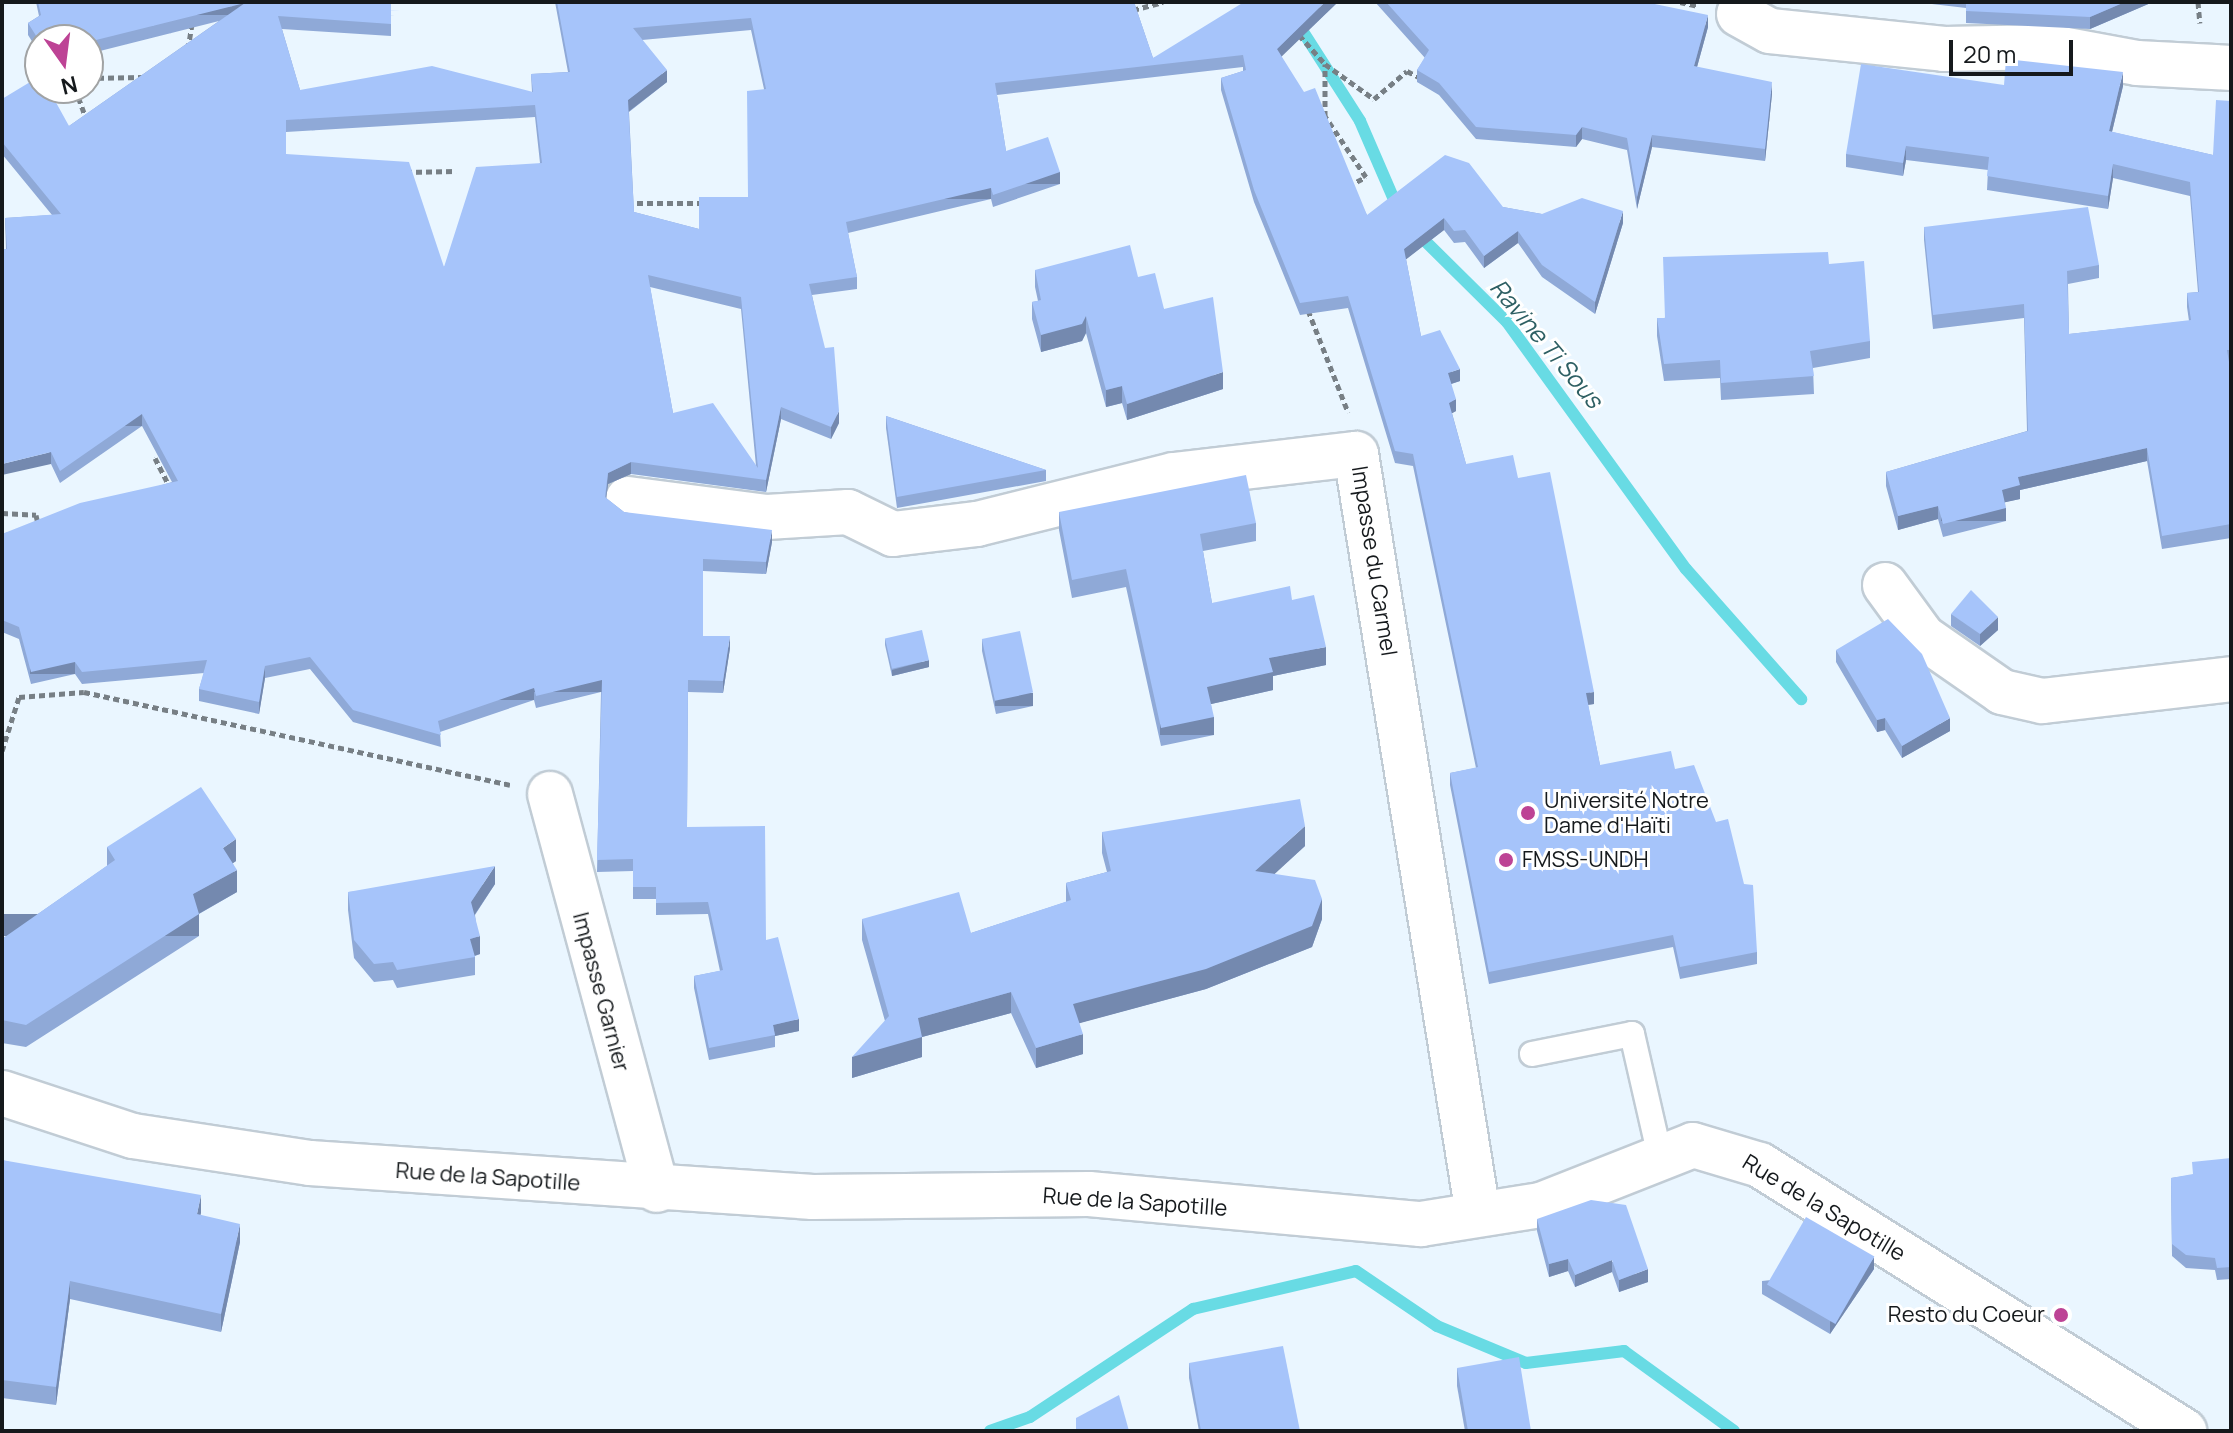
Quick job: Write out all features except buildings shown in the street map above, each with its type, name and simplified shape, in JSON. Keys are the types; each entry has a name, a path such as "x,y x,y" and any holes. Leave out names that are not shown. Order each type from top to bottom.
{"street":[{"path":"1739,14 1770,31 1944,49 2050,47 2137,63 2231,68"},
{"name":"Impasse du Carmel","path":"628,499 767,517 848,512 893,534 977,524 1174,475 1356,454 1478,1214"},
{"path":"1885,585 1923,637 2002,692 2042,701 2231,679"},
{"name":"Impasse Garnier","path":"550,794 657,1190"},
{"name":"Rue de la Sapotille","path":"2,1093 133,1136 310,1163 657,1190 1089,1194 1421,1224 1541,1205 1693,1145 1760,1165 2184,1431"}],"lane":[{"path":"1532,1054 1632,1034 1660,1156"}],"path":[{"path":"1119,14 1163,2"},
{"path":"182,60 189,27 198,19"},
{"path":"1293,30 1325,64 1374,99 1407,71 1438,85"},
{"path":"1325,64 1325,116 1366,177 1340,190"},
{"path":"104,78 159,76"},
{"path":"81,104 91,133"},
{"path":"393,177 427,167 456,171"},
{"path":"614,202 717,203"},
{"path":"1302,296 1355,428 1356,454"},
{"path":"163,496 172,491 155,458 173,446"},
{"path":"2,513 36,515 42,542"},
{"path":"80,678 84,692"},
{"path":"2,751 19,697 84,692 550,794"}],"waterway":[{"name":"Ravine Ti Sous","path":"1284,2 1360,121 1398,209"},
{"name":"Ravine Ti Sous","path":"1416,232 1507,322 1686,569 1801,699"},
{"path":"990,1431 1030,1417 1193,1309 1356,1271 1437,1326 1526,1363 1624,1351 1734,1431"}],"place":[{"name":"Université Notre Dame d'Haïti","path":"1528,813"},
{"name":"FMSS-UNDH","path":"1506,860"},
{"name":"Resto du Coeur","path":"2061,1315"}]}
